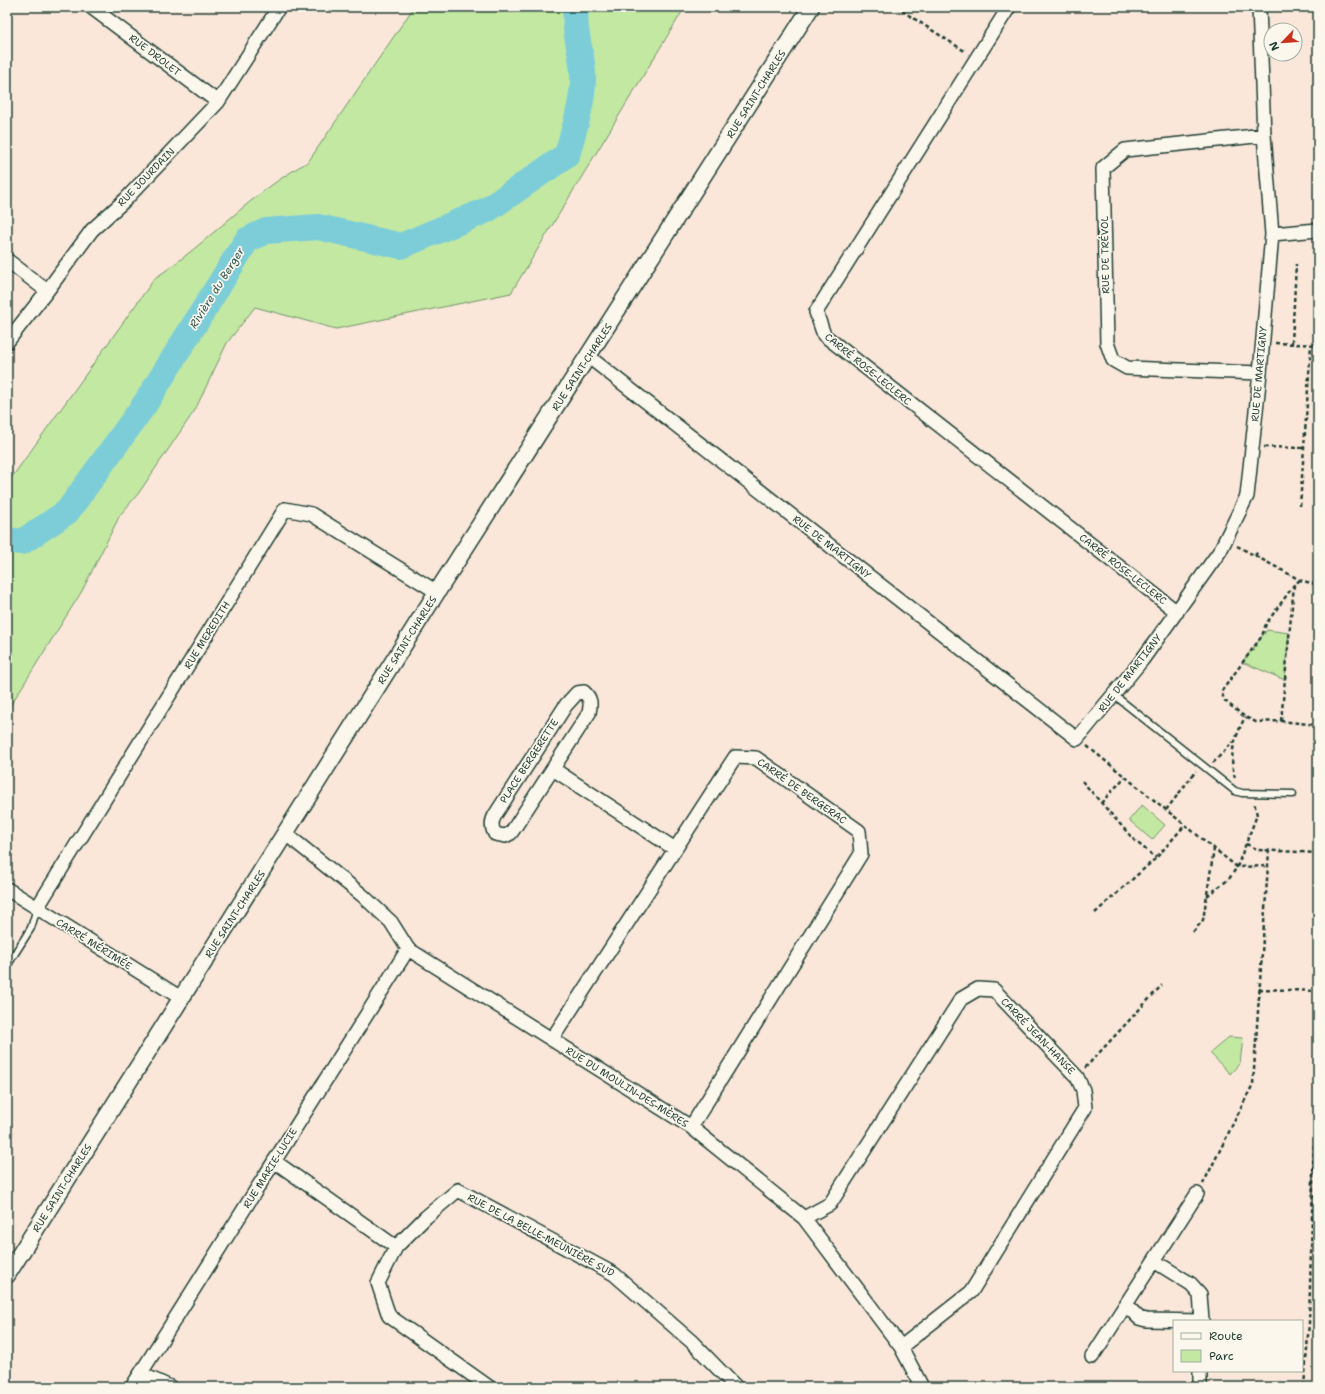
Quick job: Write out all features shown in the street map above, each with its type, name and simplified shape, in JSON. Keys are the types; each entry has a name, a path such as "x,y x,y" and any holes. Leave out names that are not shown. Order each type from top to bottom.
{"street":[{"name":"RUE DROLET","path":"91,7 218,102"},
{"name":"RUE JOURDAIN","path":"7,342 92,230 125,200 218,102 278,7"},
{"name":"RUE SAINT-CHARLES","path":"7,1275 437,592 812,7"},
{"name":"CARRÉ ROSE-LECLERC","path":"1009,7 816,312 824,335 1177,612"},
{"name":"RUE DE MARTIGNY","path":"589,357 1077,739 1142,660 1220,551 1247,496 1260,373 1272,234 1264,135 1259,7"},
{"name":"RUE DE TRÉVOL","path":"1260,373 1127,368 1113,360 1106,344 1103,168 1125,150 1264,135"},
{"path":"1272,234 1318,230"},
{"path":"7,260 47,291"},
{"name":"RUE MEREDITH","path":"37,908 285,509 311,514 437,592"},
{"name":"PLACE BERGERETTE","path":"584,692 591,703 588,712 553,769 511,833 505,836 495,834 492,828 494,814 566,705 577,693 584,692"},
{"name":"CARRÉ DE BERGERAC","path":"552,1039 734,757 756,758 859,831 860,854 691,1127"},
{"path":"553,769 675,849"},
{"name":"RUE DU MOULIN-DES-MÈRES","path":"286,834 362,895 391,922 408,949 691,1127 804,1218 901,1347 922,1387"},
{"name":"CARRÉ MÉRIMÉE","path":"7,889 181,998"},
{"name":"RUE MARIE-LUCIE","path":"132,1387 408,949"},
{"name":"CARRÉ JEAN-HANSE","path":"804,1218 830,1204 961,999 978,989 994,990 1077,1077 1084,1090 1085,1108 971,1292 901,1347"},
{"path":"274,1161 396,1247 378,1283 389,1316 489,1387"},
{"name":"RUE DE LA BELLE-MEUNIÈRE SUD","path":"396,1247 458,1190 614,1274 692,1342 736,1387"},
{"path":"1092,1358 1198,1194"},
{"path":"1154,1261 1192,1284 1200,1294 1202,1320"},
{"path":"1126,1305 1139,1318 1146,1320 1173,1320"},
{"path":"1200,1372 1200,1387"},
{"path":"141,1374 170,1387"}],"lane":[{"path":"1114,695 1235,791 1248,794 1293,794"},
{"path":"7,966 31,928 37,908"}],"path":[{"path":"896,7 976,59"},
{"path":"1292,344 1296,264"},
{"path":"1262,342 1318,345"},
{"path":"1300,506 1311,344"},
{"path":"1252,447 1304,448"},
{"path":"1226,540 1300,580 1318,585"},
{"path":"1255,556 1258,551"},
{"path":"1300,580 1294,585 1266,624 1262,636 1221,692 1225,701 1245,717 1256,722 1281,721 1318,725"},
{"path":"1281,721 1294,585"},
{"path":"1166,810 1202,766 1212,764 1226,751 1233,742 1245,717"},
{"path":"1207,896 1229,879 1237,867 1257,815 1253,800 1235,778 1233,742"},
{"path":"1082,743 1237,867 1268,866"},
{"path":"1101,803 1125,777"},
{"path":"1082,781 1134,840 1156,858"},
{"path":"1095,914 1156,858 1185,825"},
{"path":"1246,844 1259,850 1318,853"},
{"path":"1193,932 1203,920 1214,849"},
{"path":"1198,1194 1253,1084 1269,851"},
{"path":"1077,1077 1162,985"},
{"path":"1259,989 1318,991"},
{"path":"1304,1387 1309,1323 1314,1143 1318,1124"}],"green space":[{"path":"414,7 685,7 511,293 336,329 255,307 227,343 195,410 138,494 120,515 82,591 7,711 7,484 155,278 268,188 308,162"},
{"path":"1267,630 1289,633 1285,680 1242,662"},
{"path":"1142,805 1165,825 1152,840 1129,820"},
{"path":"1229,1037 1243,1038 1240,1063 1230,1074 1210,1053"}],"waterway":[{"name":"Rivière du Berger","path":"7,540 22,542 67,512 145,404 247,240 266,231 318,227 401,246 487,210 567,155 578,115 583,84 582,65 575,16 576,7"}]}
